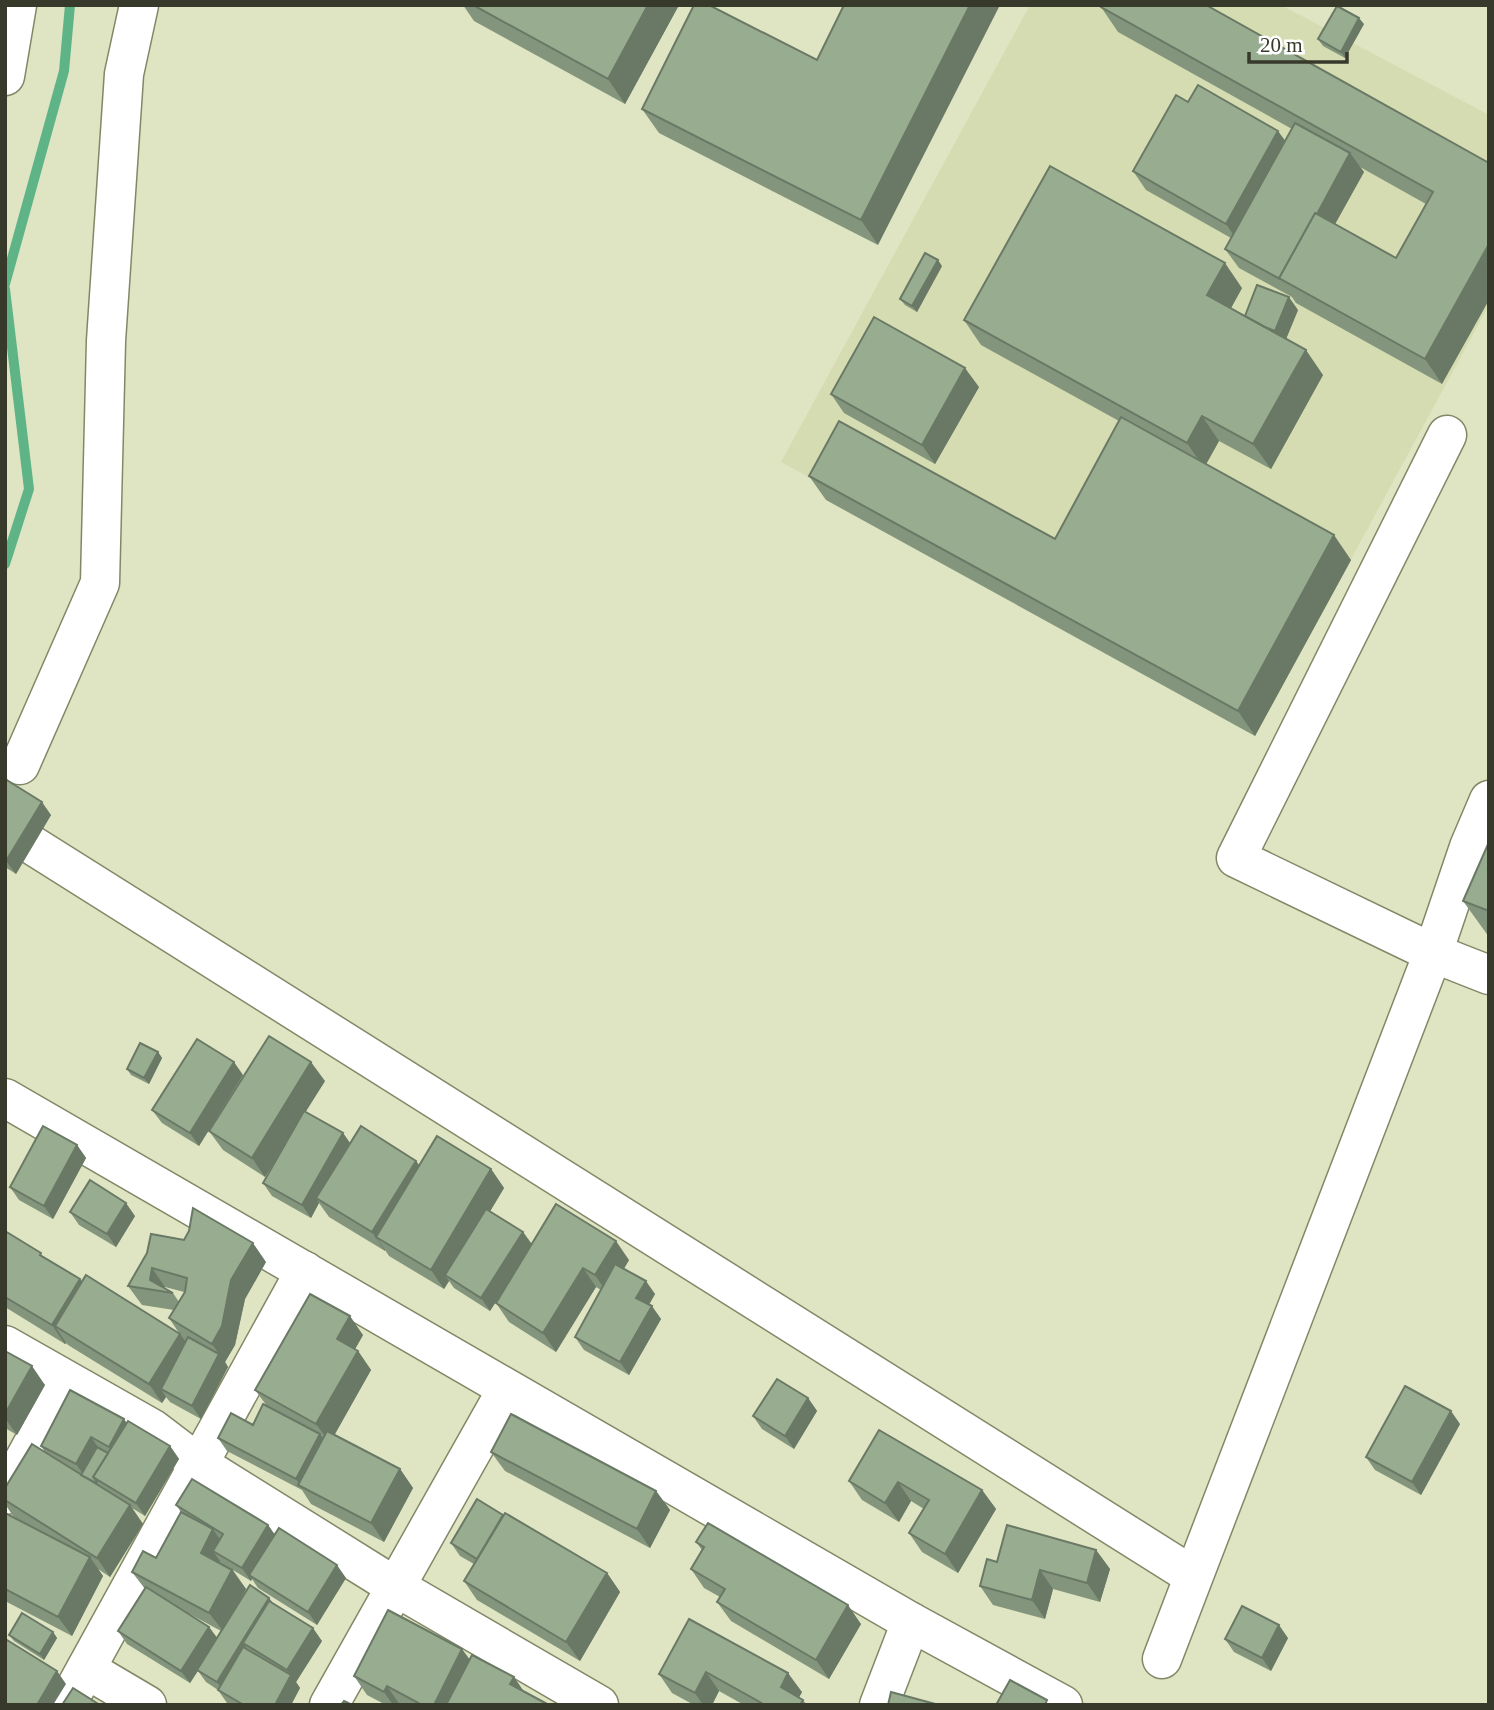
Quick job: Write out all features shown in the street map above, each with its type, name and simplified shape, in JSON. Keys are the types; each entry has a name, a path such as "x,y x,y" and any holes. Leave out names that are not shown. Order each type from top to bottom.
{"street":[{"path":"5,76 17,5"},
{"path":"20,765 100,583 106,341 124,74 139,5"},
{"path":"1447,435 1236,858 1433,953 1489,975"},
{"path":"1162,1659 1489,800"},
{"path":"5,828 1193,1576"},
{"path":"5,1098 911,1622 1063,1705"},
{"path":"66,1705 305,1271"},
{"path":"5,1345 153,1429 199,1464 396,1587 599,1705"},
{"path":"5,1495 67,1381"},
{"path":"329,1705 508,1389"},
{"path":"879,1705 911,1622"},
{"path":"86,1669 147,1705"}],"shaded area":[{"path":"1030,5 1281,5 1489,115 1489,305 1262,723 781,462"}],"building":[{"path":"473,5 648,5 608,79"},
{"path":"694,5 709,5 817,60 844,5 970,5 861,220 642,109"},
{"path":"1206,5 1489,163 1489,244 1425,359 1279,278 1315,213 1396,258 1433,192 1101,7"},
{"path":"1337,6 1359,18 1341,52 1318,39"},
{"path":"1198,85 1278,131 1226,224 1133,171 1176,95 1188,102"},
{"path":"1295,123 1350,153 1280,279 1225,249"},
{"path":"1050,166 1225,263 1207,295 1306,350 1253,444 1202,416 1187,443 964,320"},
{"path":"925,253 938,260 912,306 900,299"},
{"path":"1257,285 1289,297 1275,331 1245,316"},
{"path":"874,317 965,368 922,445 831,394"},
{"path":"1121,417 1334,535 1238,711 809,476 839,421 1055,539"},
{"path":"5,779 42,802 6,861 5,860"},
{"path":"1489,842 1489,911 1463,901"},
{"path":"269,1036 311,1062 252,1158 209,1131"},
{"path":"197,1039 234,1062 190,1133 152,1110"},
{"path":"140,1043 158,1052 144,1078 127,1069"},
{"path":"304,1111 343,1133 302,1205 263,1183"},
{"path":"43,1126 77,1145 44,1206 10,1187"},
{"path":"361,1126 416,1161 372,1232 316,1198"},
{"path":"437,1136 491,1169 431,1270 376,1237"},
{"path":"90,1180 126,1203 107,1234 70,1212"},
{"path":"556,1204 616,1241 595,1275 583,1268 543,1333 496,1303"},
{"path":"193,1208 253,1243 231,1280 222,1326 212,1344 169,1318 185,1292 187,1278 152,1268 150,1280 173,1293 128,1286 147,1253 151,1234 184,1240 189,1231"},
{"path":"486,1209 523,1232 481,1298 445,1275"},
{"path":"5,1231 80,1279 52,1325 5,1297"},
{"path":"615,1264 646,1281 636,1298 652,1306 620,1362 575,1337"},
{"path":"86,1275 180,1334 149,1384 55,1326"},
{"path":"310,1294 350,1316 337,1339 358,1351 316,1424 255,1390"},
{"path":"188,1337 219,1354 192,1406 161,1389"},
{"path":"5,1351 32,1366 5,1414"},
{"path":"777,1379 808,1398 785,1436 753,1416"},
{"path":"1405,1386 1451,1411 1412,1482 1366,1457"},
{"path":"70,1390 124,1419 109,1447 91,1437 76,1464 41,1446"},
{"path":"263,1404 320,1434 296,1479 218,1438 231,1413 253,1425"},
{"path":"511,1414 656,1491 637,1529 491,1452"},
{"path":"128,1421 170,1446 136,1503 93,1477"},
{"path":"879,1430 982,1490 945,1554 909,1533 929,1500 898,1482 885,1503 849,1481"},
{"path":"327,1431 400,1469 371,1523 298,1485"},
{"path":"32,1444 130,1505 97,1558 5,1500 5,1488"},
{"path":"97,1447 108,1453 93,1477 96,1483 81,1475"},
{"path":"192,1479 268,1525 242,1568 213,1551 223,1534 176,1505"},
{"path":"477,1499 503,1515 477,1559 451,1543"},
{"path":"181,1512 213,1529 201,1553 232,1570 209,1613 132,1572 143,1551 156,1558"},
{"path":"5,1513 90,1557 58,1617 5,1589"},
{"path":"505,1513 607,1573 566,1642 464,1581"},
{"path":"708,1523 848,1605 816,1660 717,1602 725,1589 691,1569 704,1547 696,1542"},
{"path":"1007,1525 1096,1550 1087,1583 1040,1570 1032,1600 980,1586 987,1559 997,1562"},
{"path":"279,1528 337,1565 308,1612 249,1575"},
{"path":"250,1585 269,1598 217,1682 197,1670"},
{"path":"146,1587 209,1627 181,1671 118,1631"},
{"path":"269,1601 313,1628 287,1670 243,1643"},
{"path":"1242,1606 1279,1625 1262,1658 1225,1639"},
{"path":"388,1610 462,1649 434,1705 422,1705 387,1686 384,1692 354,1676"},
{"path":"22,1613 53,1632 40,1654 9,1635"},
{"path":"689,1619 788,1673 781,1687 803,1700 800,1705 765,1705 706,1672 695,1693 659,1674"},
{"path":"7,1640 57,1671 37,1705 5,1705"},
{"path":"243,1647 291,1675 275,1705 244,1705 218,1690"},
{"path":"472,1655 514,1677 510,1684 549,1705 446,1705"},
{"path":"1010,1680 1047,1700 1045,1705 996,1705"},
{"path":"73,1688 100,1705 62,1705"},
{"path":"891,1692 939,1705 888,1705"}],"waterway":[{"path":"5,284 64,71 70,5"},
{"path":"5,289 29,489 5,564"}]}
